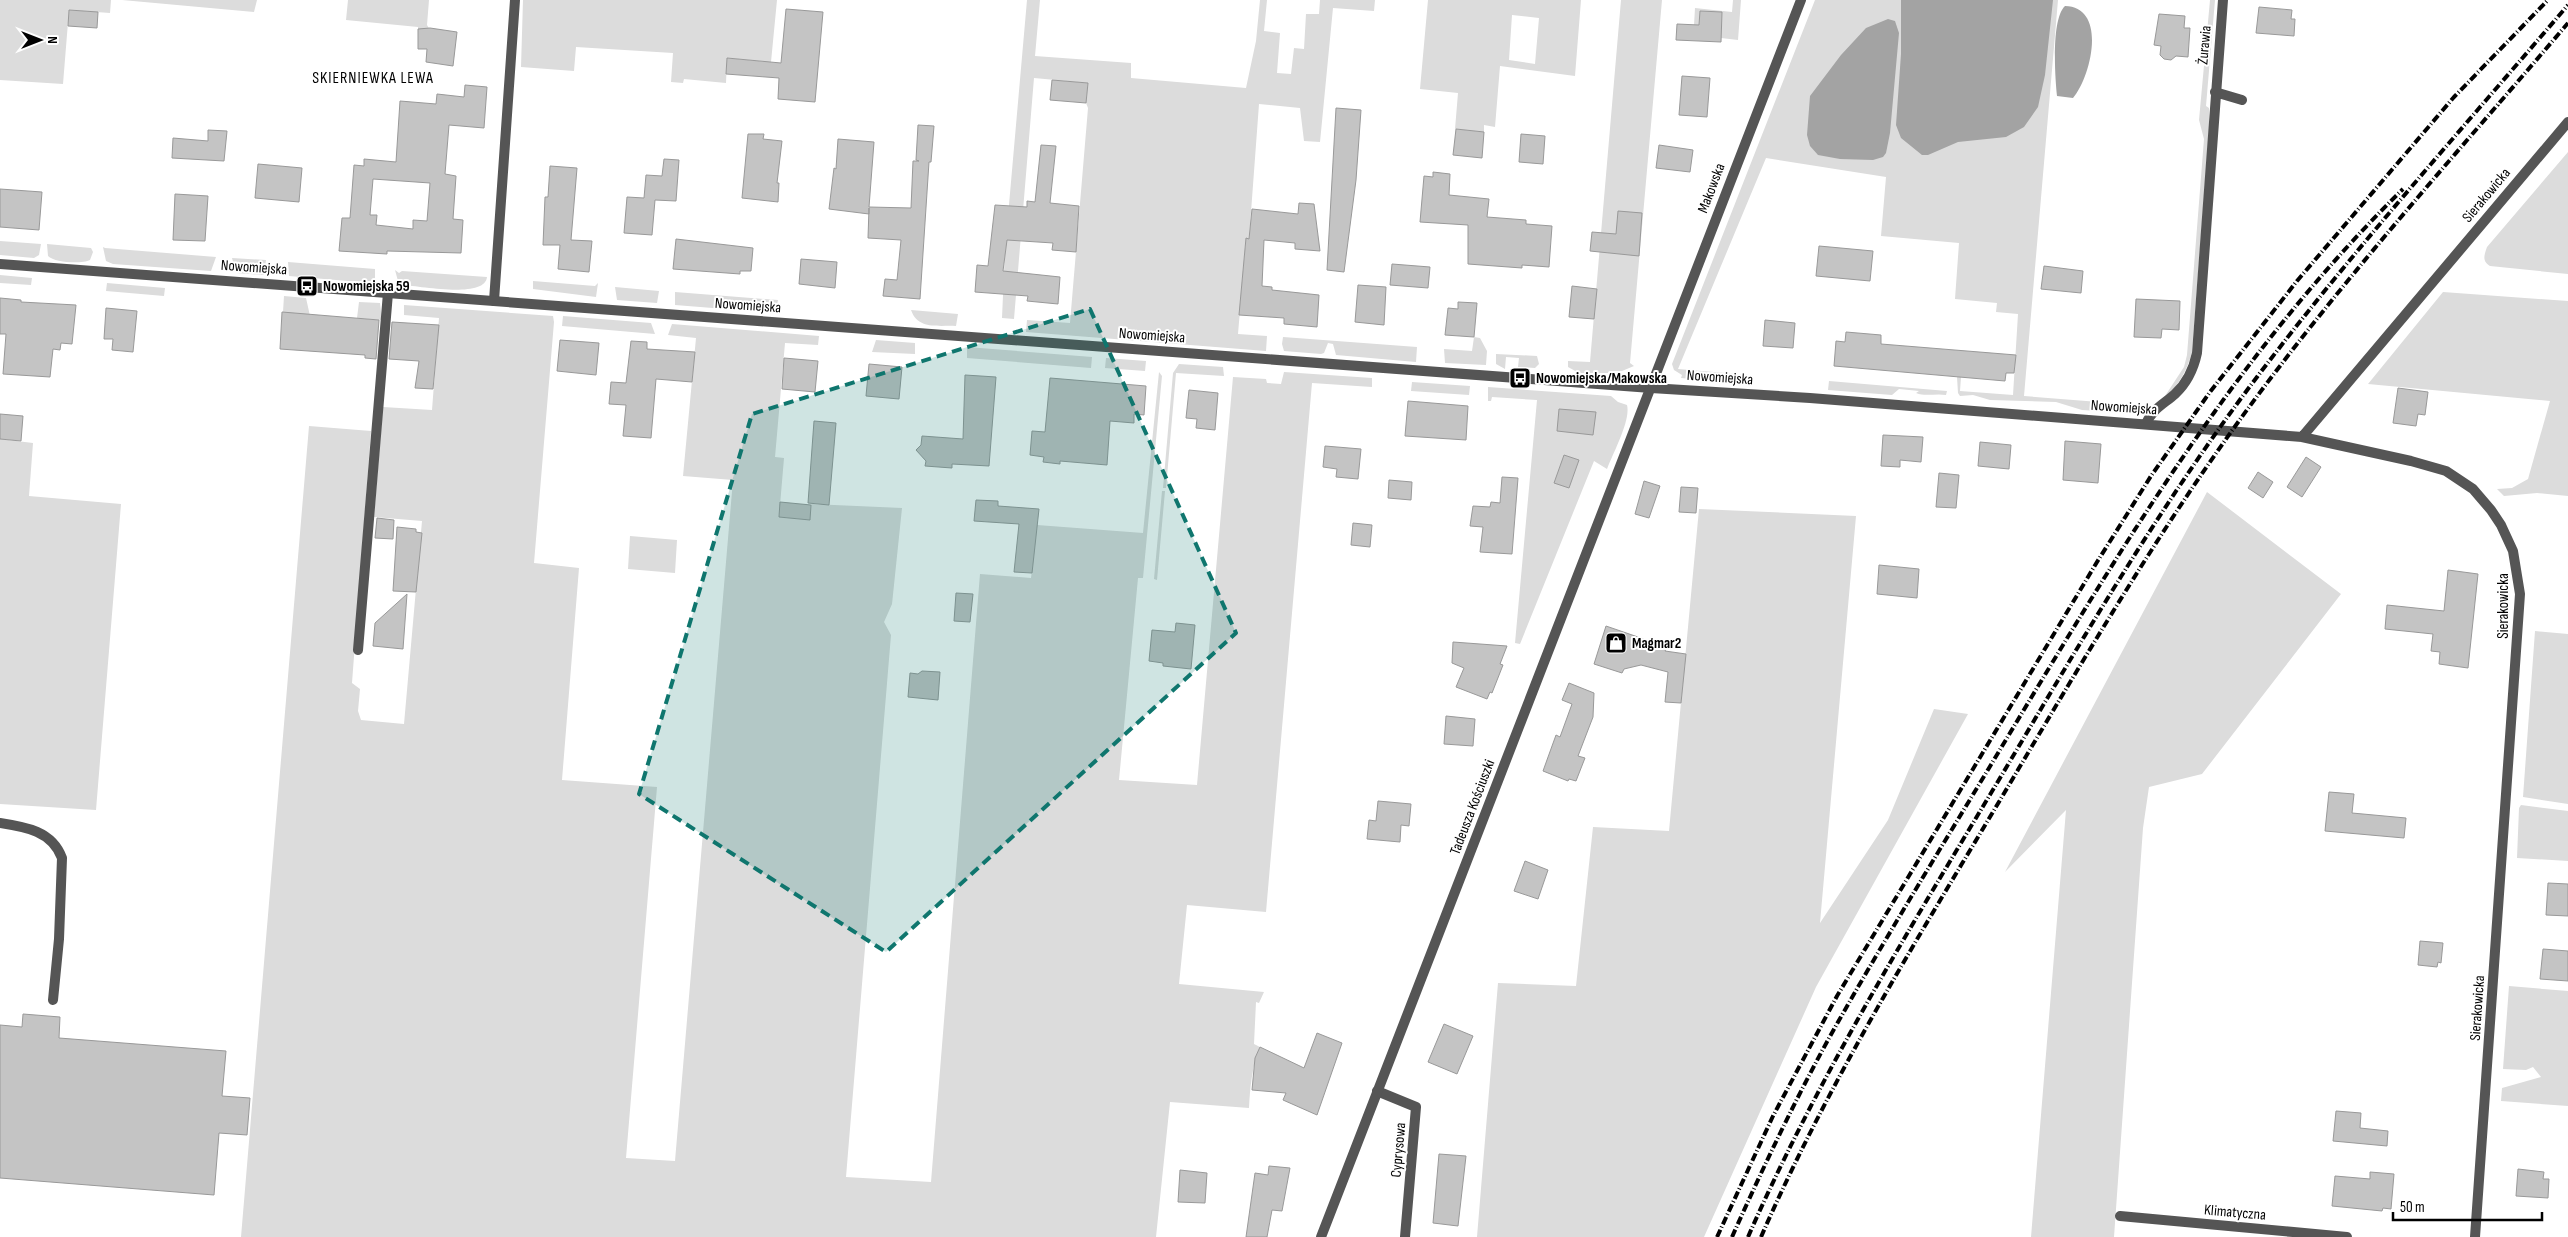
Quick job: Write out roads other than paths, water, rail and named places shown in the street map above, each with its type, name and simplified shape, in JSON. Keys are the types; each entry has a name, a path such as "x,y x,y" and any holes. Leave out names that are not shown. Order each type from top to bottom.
{"street":[{"path":"494,301 516,0"},
{"name":"Makowska","path":"1651,388 1802,0"},
{"name":"Żurawia","path":"2146,424 2157,408 2180,390 2195,362 2223,0"},
{"path":"2215,92 2242,100"},
{"name":"Sierakowicka","path":"2476,1237 2520,618 2517,565 2505,532 2491,510 2473,489 2446,471 2411,461 2302,437 2568,122"},
{"name":"Nowomiejska","path":"0,264 1651,388 1810,398 2302,437"},
{"path":"358,650 388,293"},
{"name":"Tadeusza Kościuszki","path":"1321,1237 1651,388"},
{"path":"0,823 33,830 48,836 57,845 62,858 59,939 53,1000"},
{"name":"Cyprysowa","path":"1378,1091 1416,1106 1405,1237"},
{"name":"Klimatyczna","path":"2120,1216 2347,1237"}],"railway":[{"path":"1717,1237 1773,1116 1837,996 2097,562 2151,476 2210,392 2297,281 2454,97 2548,0"},
{"path":"1748,1237 1805,1118 1868,1001 2093,621 2188,473 2257,377 2332,282 2568,5"},
{"path":"1761,1237 1810,1134 1863,1033 1949,886 2164,530 2231,432 2311,326 2438,173 2568,23"},
{"path":"1732,1237 1790,1113 1849,1003 1913,893 2137,526 2184,455 2234,385 2287,317 2343,252 2403,189"}],"place":[{"name":"Nowomiejska 59","path":"307,286"},
{"name":"Nowomiejska/Makowska","path":"1520,378"},
{"name":"Magmar2","path":"1616,643"}],"district":[{"name":"SKIERNIEWKA LEWA","path":"373,77"}]}
